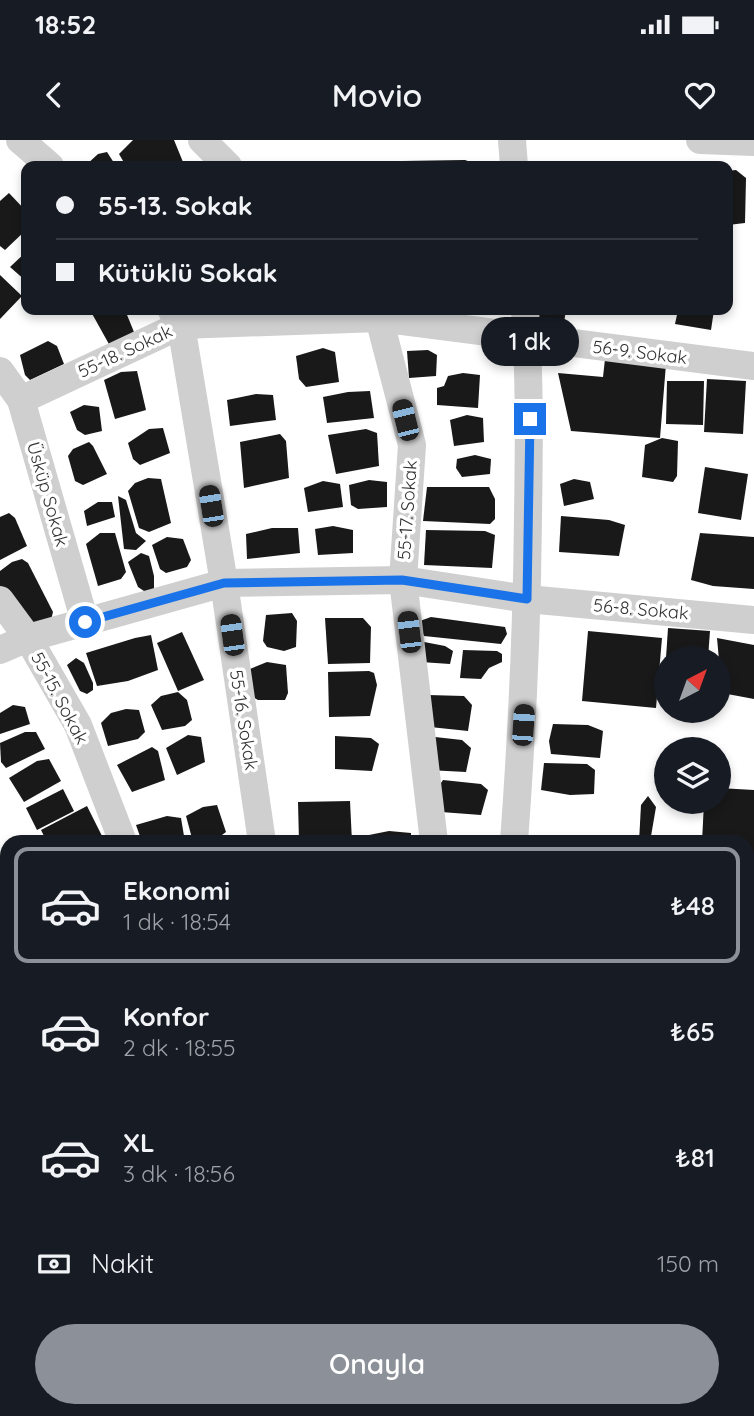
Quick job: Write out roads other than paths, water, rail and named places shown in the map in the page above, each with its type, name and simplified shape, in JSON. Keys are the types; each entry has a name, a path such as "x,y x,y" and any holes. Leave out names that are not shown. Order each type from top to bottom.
{"street":[{"path":"20,140 44,161"},
{"path":"202,140 223,161"},
{"path":"512,140 514,161"},
{"path":"700,140 754,142"},
{"name":"55-18. Sokak","path":"21,400 176,317 309,315"},
{"name":"55-17. Sokak","path":"375,315 412,445 402,580 433,835"},
{"name":"55-18. Sokak","path":"392,315 526,323"},
{"name":"55-16. Sokak","path":"176,317 224,583 261,835"},
{"path":"514,835 524,702 527,599 530,419 526,323"},
{"name":"56-9. Sokak","path":"526,323 754,366"},
{"name":"Üsküp Sokak","path":"0,371 21,400 85,622"},
{"name":"56-8. Sokak","path":"0,650 28,638 224,583 402,580 527,599 754,620"},
{"name":"55-15. Sokak","path":"0,600 28,638 78,725 120,835"}]}
